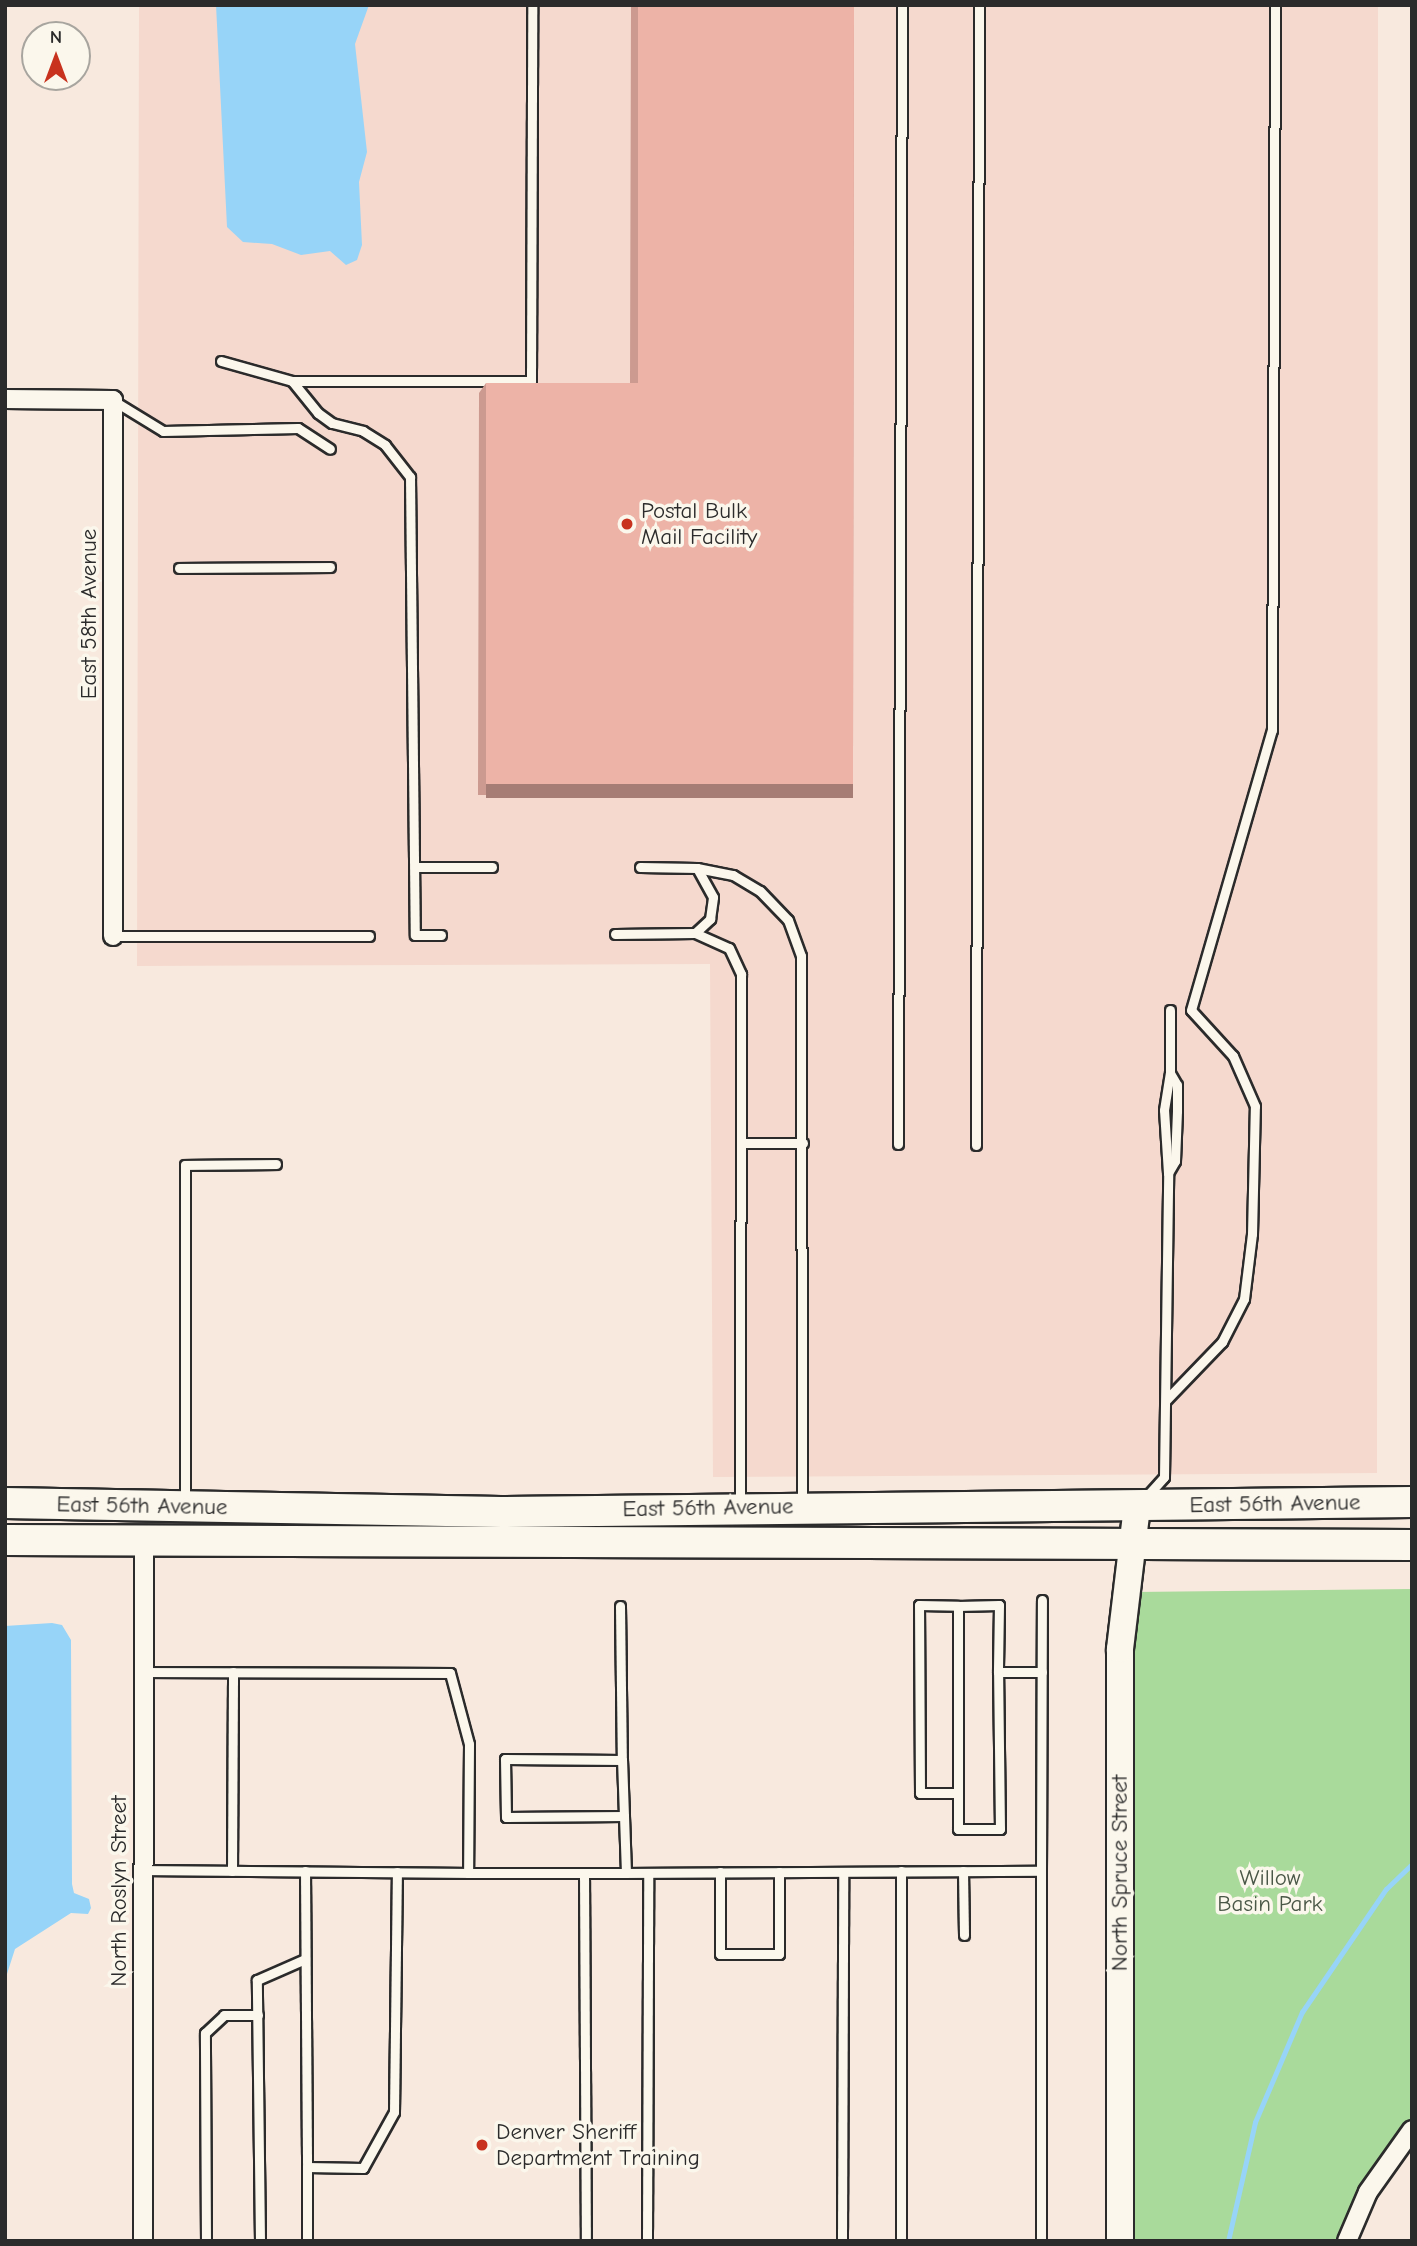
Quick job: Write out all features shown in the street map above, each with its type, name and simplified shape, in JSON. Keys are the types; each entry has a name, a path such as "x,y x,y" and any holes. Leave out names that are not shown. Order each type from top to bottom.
{"main road":[{"name":"East 56th Avenue","path":"5,1503 505,1512 740,1507 1412,1502"},
{"name":"East 56th Avenue","path":"5,1540 1412,1545"}],"street":[{"path":"5,399 113,400"},
{"name":"East 58th Avenue","path":"113,400 113,936"},
{"name":"North Spruce Street","path":"1120,2241 1121,1649 1131,1546 1138,1506"},
{"name":"North Roslyn Street","path":"143,2241 144,1541"},
{"path":"1347,2241 1368,2192 1412,2130"}],"lane":[{"path":"221,361 292,381 531,382 533,5"},
{"path":"898,1144 902,5"},
{"path":"976,1145 979,5"},
{"path":"1166,1400 1222,1342 1244,1299 1252,1234 1255,1105 1233,1056 1191,1010 1272,730 1275,5"},
{"path":"292,381 318,413 385,445 403,462 413,488 415,935 441,936"},
{"path":"113,400 163,431 298,428 330,449"},
{"path":"179,568 330,567"},
{"path":"415,867 492,867"},
{"path":"640,867 697,868 733,875 760,891 788,920 801,956 802,1507"},
{"path":"695,933 710,919 713,897 697,868"},
{"path":"615,934 695,933 729,947 741,974 740,1507"},
{"path":"113,936 369,936"},
{"path":"1138,1506 1164,1478 1168,1173 1164,1110 1170,1073 1170,1010"},
{"path":"741,1143 803,1143"},
{"path":"185,1507 184,1165 276,1164"},
{"path":"1041,2241 1042,1600"},
{"path":"958,1606 958,1793 958,1829 1000,1829 999,1605 919,1605 920,1793 958,1793"},
{"path":"620,1606 626,1873"},
{"path":"144,1672 450,1673 469,1744 468,1873"},
{"path":"232,1871 233,1672"},
{"path":"998,1672 1042,1672"},
{"path":"622,1760 505,1759 506,1817 624,1816"},
{"path":"143,1870 468,1873 1041,1871"},
{"path":"305,1871 307,2241"},
{"path":"901,1871 901,2241"},
{"path":"963,1871 964,1935"},
{"path":"307,2167 363,2168 394,2112 397,1872"},
{"path":"720,1872 720,1954 779,1954 779,1872"},
{"path":"842,2241 843,1872"},
{"path":"584,1873 586,2241"},
{"path":"647,2241 648,1873"},
{"path":"260,2241 257,1980 305,1959"},
{"path":"206,2241 205,2033 224,2015 258,2015"}],"shaded area":[{"path":"139,5 1378,5 1377,1473 713,1477 710,964 137,966"}],"green space":[{"name":"Willow Basin Park","path":"1412,1589 1412,2125 1343,2241 1128,2241 1129,1658 1135,1592"}],"water":[{"path":"216,5 369,5 355,44 367,152 359,182 362,245 357,260 346,265 330,251 301,255 272,244 243,242 227,227"},
{"path":"52,1623 62,1625 71,1640 72,1884 74,1893 89,1899 91,1908 88,1914 71,1913 15,1949 7,1974 5,2039 5,1626"}],"building":[{"path":"638,5 854,5 853,784 486,784 486,383 638,383"}],"waterway":[{"path":"1228,2241 1255,2122 1302,2012 1386,1889 1412,1864"}],"place":[{"name":"Postal Bulk Mail Facility","path":"627,524"},
{"name":"Denver Sheriff Department Training","path":"482,2145"}]}
